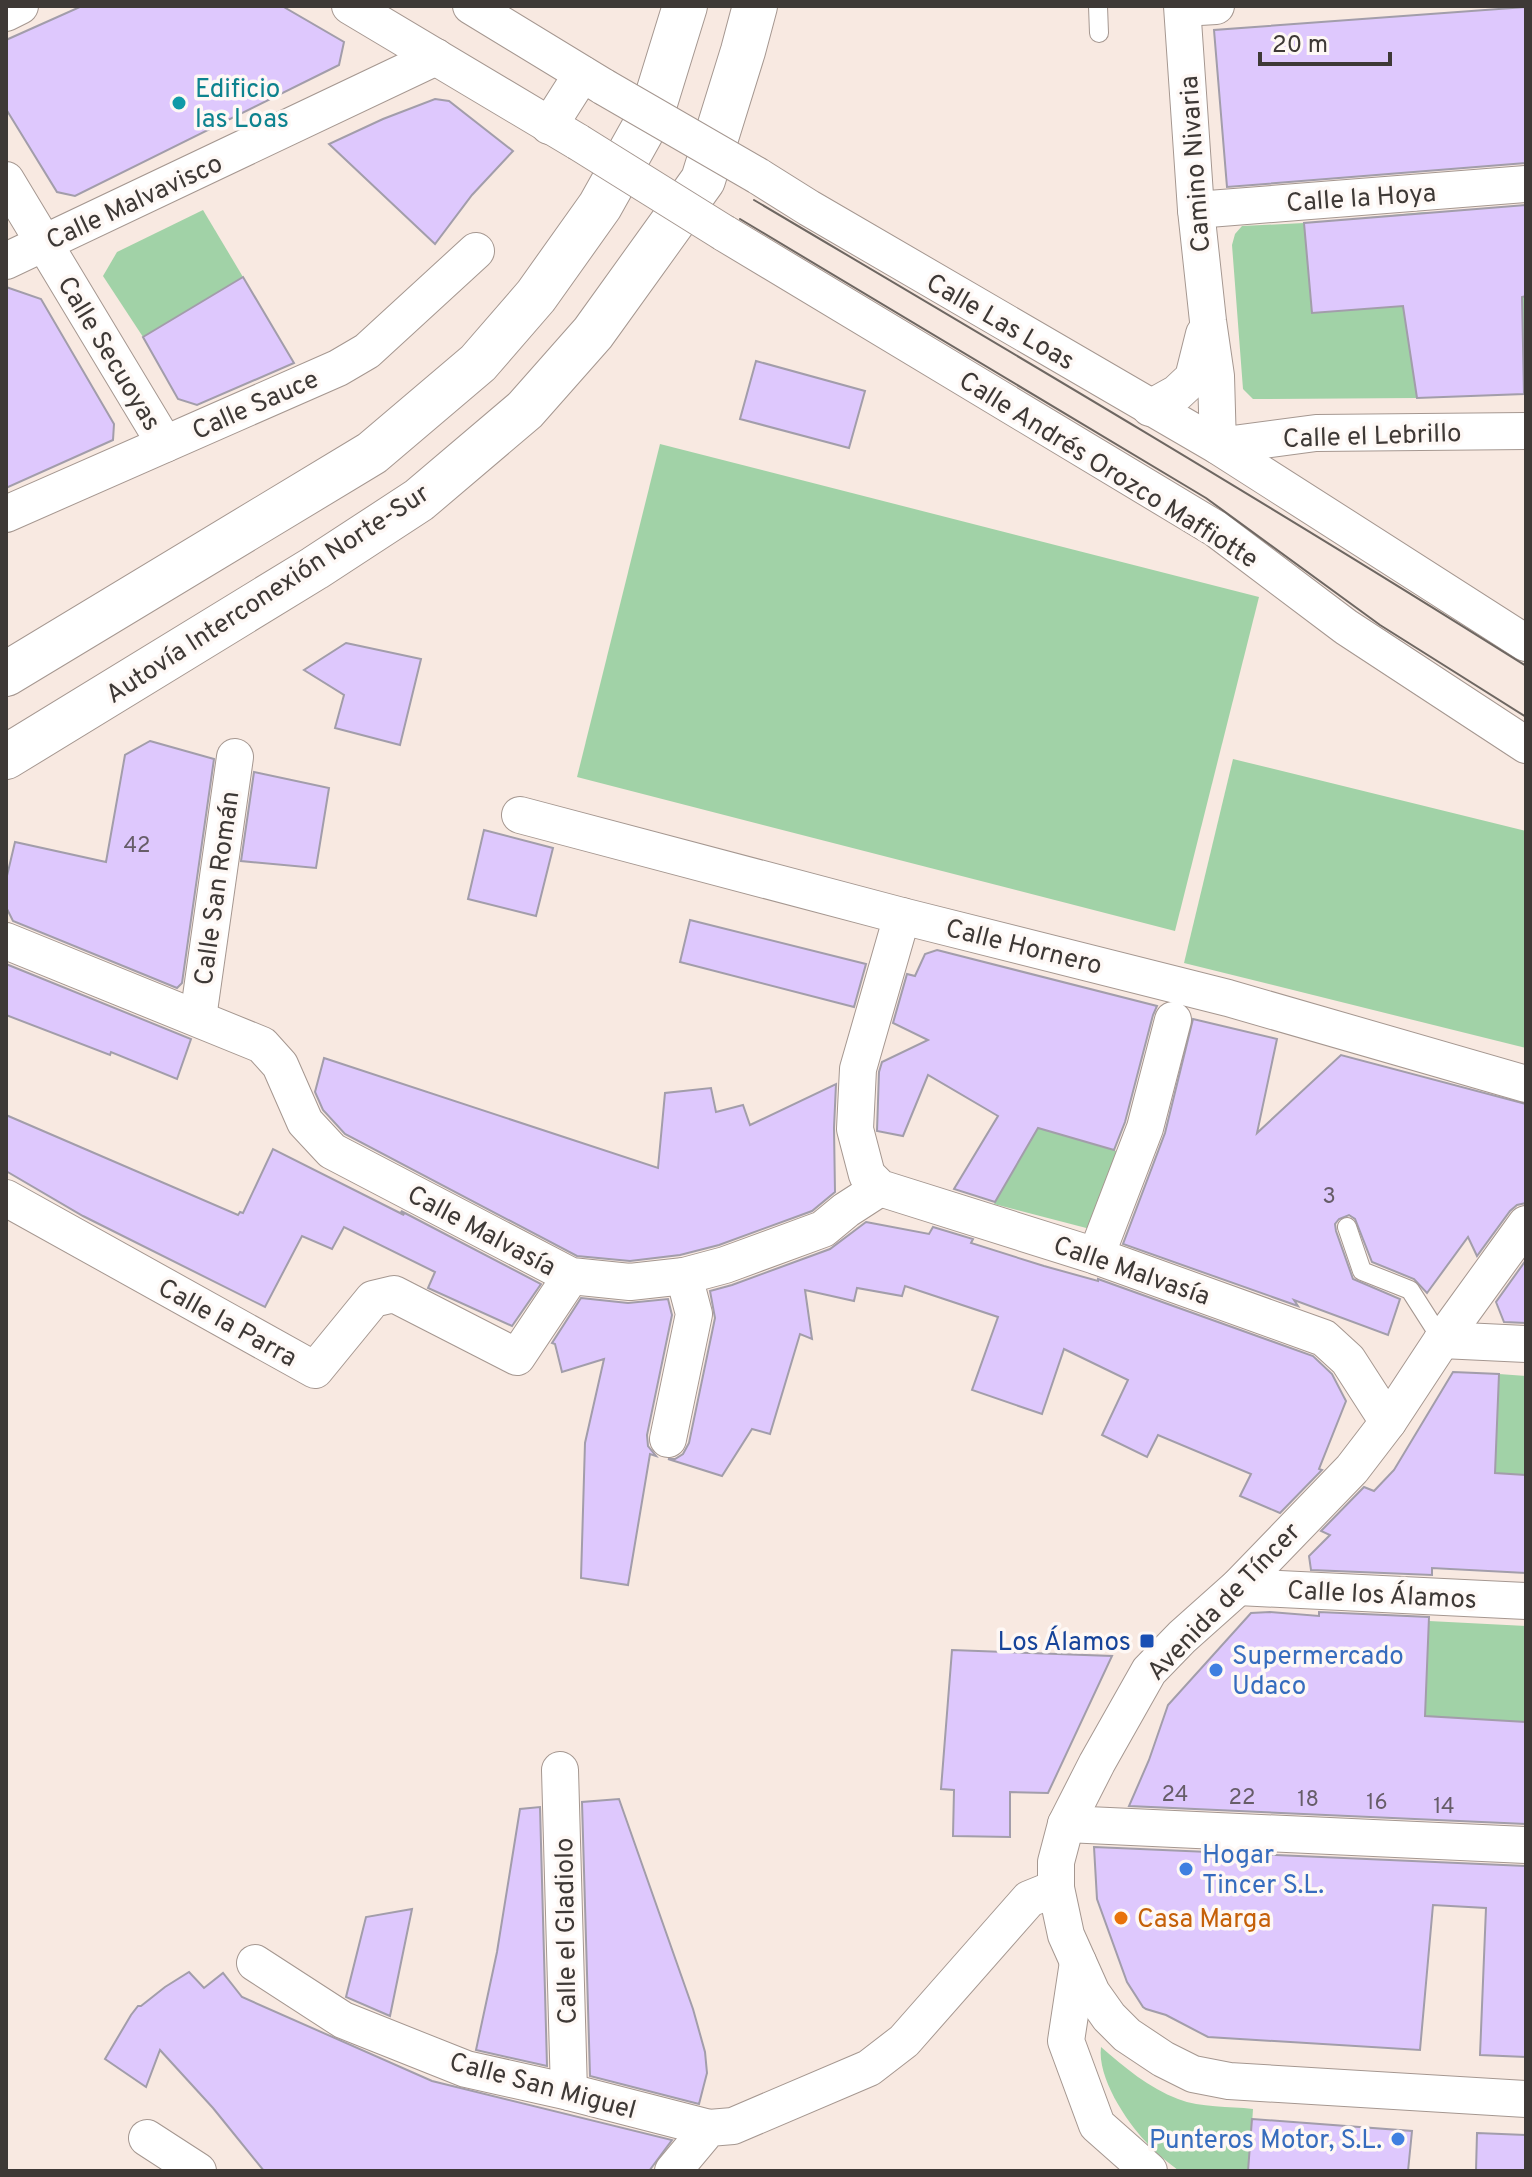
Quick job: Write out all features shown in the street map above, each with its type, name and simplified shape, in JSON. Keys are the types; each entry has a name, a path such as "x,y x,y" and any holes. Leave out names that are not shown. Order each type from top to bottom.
{"highway":[{"path":"6,674 372,453 478,363 536,296 600,206 652,113 685,6"},
{"name":"Autovía Interconexión Norte-Sur","path":"6,757 315,568 419,500 525,410 593,333 703,180 755,6"}],"street":[{"path":"6,13 20,6"},
{"path":"350,6 563,134 593,81"},
{"name":"Calle Las Loas","path":"471,6 593,81 1218,446 1526,643"},
{"name":"Camino Nivaria","path":"1194,7 1196,210 1216,376 1218,446"},
{"name":"Calle Malvavisco","path":"6,261 436,57"},
{"name":"Calle Andrés Orozco Maffiotte","path":"563,134 1216,529 1346,627 1526,745"},
{"name":"Calle Secuoyas","path":"6,180 165,444"},
{"name":"Calle la Hoya","path":"1196,210 1526,184"},
{"name":"Calle Sauce","path":"6,514 338,368 367,351 476,251"},
{"name":"Camino Nivaria","path":"1150,408 1177,393 1193,378 1208,321"},
{"name":"Calle el Lebrillo","path":"1218,446 1316,433 1526,431"},
{"name":"Calle San Román","path":"198,1018 235,757"},
{"name":"Calle Hornero","path":"520,815 1228,998 1526,1084"},
{"path":"880,1188 867,1175 855,1129 858,1069 902,916"},
{"name":"Calle Malvasía","path":"6,941 262,1045 280,1065 305,1122 332,1151 571,1276 630,1282 684,1276 725,1265 823,1229 880,1188 1096,1256 1324,1338 1348,1360 1388,1422"},
{"path":"1096,1256 1145,1128 1173,1020"},
{"name":"Calle la Parra","path":"6,1198 315,1370 373,1299 394,1294 517,1357 571,1276"},
{"name":"Avenida de Tíncer","path":"1526,1224 1352,1469 1238,1587 1149,1671 1066,1824 1056,1862 1056,1888 1066,1935 1092,1993 1127,2035 1163,2059 1193,2074 1229,2081 1526,2099"},
{"path":"668,1439 694,1314 684,1276"},
{"path":"1442,1340 1526,1344"},
{"name":"Calle los Álamos","path":"1238,1587 1526,1601"},
{"name":"Calle el Gladiolo","path":"560,1770 569,2092"},
{"path":"1066,1824 1526,1845"},
{"path":"673,2171 709,2128 733,2126 869,2068 904,2041 1029,1899 1056,1888"},
{"path":"1078,1962 1066,2041 1097,2125 1149,2171"},
{"name":"Calle San Miguel","path":"255,1963 343,2020 466,2069 709,2128"},
{"path":"147,2138 198,2171"}],"lane":[{"path":"1098,6 1099,33"},
{"path":"1347,1227 1362,1271 1410,1290 1442,1340"}],"green space":[{"path":"203,210 243,277 143,337 103,276 117,252"},
{"path":"1426,212 1434,303 1417,398 1253,399 1243,389 1232,245 1235,234 1242,226 1304,223 1312,313 1377,308 1370,217"},
{"path":"1526,296 1526,394 1524,394 1521,297"},
{"path":"660,444 1259,597 1175,931 577,777"},
{"path":"1233,759 1526,831 1526,1048 1184,963"},
{"path":"1038,1128 1123,1153 1094,1230 994,1204"},
{"path":"1499,1374 1526,1376 1526,1475 1495,1473"},
{"path":"1429,1621 1526,1626 1526,1722 1424,1717"},
{"path":"1101,2047 1147,2083 1178,2099 1253,2109 1249,2171 1179,2171 1162,2157 1138,2133 1114,2098 1104,2072"}],"building":[{"name":"Edificio las Loas","path":"82,6 282,6 344,42 339,65 75,196 57,192 6,109 6,40"},
{"path":"1526,7 1526,163 1227,187 1214,30"},
{"path":"435,99 449,101 513,151 472,195 435,244 329,144"},
{"path":"1526,205 1526,296 1522,297 1524,394 1417,398 1403,306 1312,313 1304,223"},
{"path":"243,277 294,363 197,405 178,399 143,337"},
{"path":"6,287 41,299 114,424 113,440 6,488"},
{"path":"756,361 865,391 849,448 740,419"},
{"path":"346,643 421,659 400,745 335,728 344,695 304,670"},
{"path":"150,741 214,759 182,983 177,988 13,921 6,907 6,880 15,842 106,862 125,755"},
{"path":"254,772 329,788 316,868 241,861"},
{"path":"484,830 553,848 536,916 468,899"},
{"path":"690,920 866,964 854,1007 680,962"},
{"path":"937,950 1157,1006 1125,1122 1114,1150 1038,1128 995,1202 954,1189 998,1116 928,1075 903,1136 877,1131 882,1062 928,1040 893,1023 907,974 915,976 925,954"},
{"path":"6,964 191,1039 177,1079 6,1015"},
{"path":"1193,1019 1277,1039 1257,1133 1341,1055 1526,1104 1526,1203 1510,1211 1477,1256 1468,1237 1427,1293 1414,1279 1372,1262 1355,1219 1349,1215 1339,1219 1335,1224 1336,1231 1353,1279 1400,1299 1388,1335 1294,1300 1298,1306 1123,1244 1165,1133"},
{"path":"324,1058 658,1168 665,1093 711,1088 716,1112 743,1105 750,1125 836,1084 835,1192 812,1211 719,1245 680,1255 630,1261 577,1256 345,1134 323,1110 315,1092"},
{"path":"6,1115 238,1215 243,1213 273,1149 541,1284 512,1326 428,1288 435,1272 344,1227 332,1249 302,1236 265,1307 83,1216 6,1171"},
{"path":"866,1222 929,1234 933,1227 973,1239 971,1243 1098,1279 1313,1356 1332,1374 1346,1401 1319,1469 1322,1470 1280,1513 1240,1496 1251,1474 1158,1435 1147,1457 1102,1435 1128,1380 1064,1349 1042,1414 972,1390 998,1317 905,1286 902,1296 857,1288 854,1301 805,1290 812,1339 800,1334 770,1434 752,1429 722,1476 668,1459 683,1454 689,1443 715,1318 710,1291 830,1249"},
{"path":"1526,1260 1526,1323 1504,1322 1496,1302"},
{"path":"581,1298 628,1303 668,1299 672,1315 647,1435 648,1446 656,1456 650,1454 628,1585 581,1578 585,1443 604,1359 562,1372 555,1344 552,1343"},
{"path":"1453,1372 1499,1374 1495,1473 1526,1475 1526,1573 1432,1568 1432,1575 1311,1570 1309,1556 1330,1535 1321,1531 1364,1487 1374,1491 1394,1470"},
{"path":"1319,1612 1429,1617 1425,1716 1526,1722 1526,1824 1129,1806 1168,1705 1251,1613 1319,1616"},
{"path":"952,1650 1112,1656 1048,1793 1010,1792 1010,1837 953,1836 954,1790 941,1789"},
{"path":"619,1799 693,2009 705,2052 707,2073 699,2104 590,2076 582,1802"},
{"path":"540,1807 547,2066 476,2050 497,1952 520,1809"},
{"path":"1094,1847 1526,1866 1526,2057 1480,2055 1486,1908 1433,1905 1420,2050 1208,2037 1166,2015 1146,2009 1127,1982 1097,1899"},
{"path":"412,1909 390,2016 346,1997 366,1917"},
{"path":"189,1972 204,1988 223,1973 242,1997 432,2081 672,2140 649,2171 264,2171 160,2050 146,2087 105,2059 138,2006"},
{"path":"1252,2119 1412,2131 1408,2171 1248,2171"},
{"path":"1477,2133 1526,2135 1526,2171 1476,2171"}],"tram line":[{"path":"754,200 1045,372 1526,666"},
{"path":"740,219 1206,498 1380,625 1526,717"}],"place":[{"name":"Edificio las Loas","path":"179,103"},
{"name":"Los Álamos","path":"1147,1641"},
{"name":"Supermercado Udaco","path":"1216,1670"},
{"name":"Hogar Tincer S.L.","path":"1186,1869"},
{"name":"Casa Marga","path":"1121,1918"},
{"name":"Punteros Motor, S.L.","path":"1398,2139"}]}
